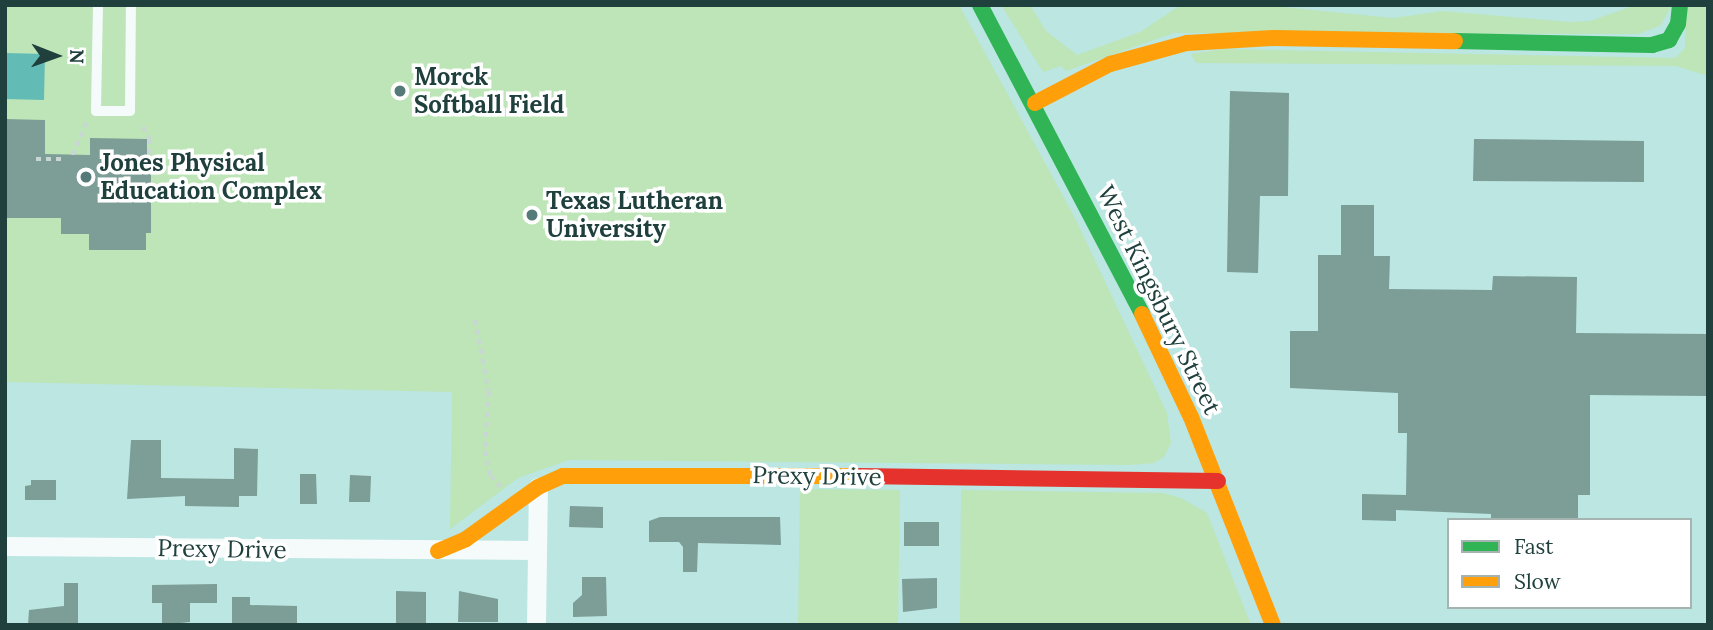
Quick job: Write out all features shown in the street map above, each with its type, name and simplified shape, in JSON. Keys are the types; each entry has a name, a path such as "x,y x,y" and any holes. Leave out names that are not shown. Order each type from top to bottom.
{"street":[{"name":"West Kingsbury Street","path":"980,5 1115,256 1218,481 1273,625"},
{"path":"1035,103 1110,65 1187,43 1275,38 1652,45 1669,40 1678,24 1679,5"},
{"name":"Prexy Drive","path":"438,551 466,539 538,486 564,476 627,471 1218,481"},
{"path":"536,625 538,486"},
{"name":"Prexy Drive","path":"5,546 537,550"}],"lane":[{"path":"98,5 96,111 130,111 131,5"}],"path":[{"path":"72,155 87,122"},
{"path":"143,127 150,139 149,156"},
{"path":"36,159 62,159"},
{"path":"475,320 489,392 485,451 491,476 515,503"}],"green space":[{"name":"Texas Lutheran University","path":"5,5 959,5 1075,218 1167,413 1171,443 1164,457 1154,463 1130,465 569,460 518,478 450,529 452,392 5,382"},
{"path":"1001,5 1030,5 1046,31 1077,55 1140,32 1181,5 1262,5 1393,18 1443,11 1570,22 1590,21 1636,5 1672,5 1660,26 1638,34 1174,33 1066,71 1061,66 1043,72"},
{"path":"1686,5 1708,5 1708,76 1676,66 1196,63 1191,54 1224,49 1675,58 1685,48"},
{"path":"800,489 900,490 898,625 798,625"},
{"path":"961,490 1163,493 1181,498 1207,513 1251,625 960,625"}],"water":[{"path":"5,53 45,54 44,100 5,99"}],"building":[{"path":"1230,91 1289,93 1288,196 1260,196 1258,273 1227,272"},
{"path":"5,119 45,120 45,154 90,155 90,138 147,139 147,156 151,156 151,233 146,233 146,250 89,250 89,234 61,234 61,218 5,218"},
{"path":"1474,139 1644,141 1644,182 1473,181"},
{"path":"1341,205 1374,205 1374,256 1390,256 1389,289 1492,290 1493,276 1577,277 1576,333 1708,334 1708,396 1590,395 1590,495 1578,495 1578,518 1491,518 1491,514 1396,510 1396,521 1362,520 1362,494 1406,495 1407,433 1398,433 1398,393 1290,388 1290,331 1318,331 1318,255 1341,255"},
{"path":"131,440 161,440 161,478 234,479 234,448 258,449 257,496 239,496 239,507 185,506 185,496 127,499"},
{"path":"300,474 316,474 317,504 300,504"},
{"path":"350,475 371,476 370,502 349,502"},
{"path":"31,480 56,480 56,500 25,500 25,486 31,485"},
{"path":"570,506 603,507 603,528 569,527"},
{"path":"660,517 780,517 781,545 698,543 697,572 683,572 683,547 679,542 649,542 649,521"},
{"path":"904,522 939,522 939,546 904,546"},
{"path":"582,577 606,577 607,616 573,617 573,603 582,595"},
{"path":"937,578 937,608 903,612 902,579"},
{"path":"64,583 78,583 78,625 28,625 29,610 64,606"},
{"path":"217,584 217,603 190,603 190,622 162,625 162,603 152,603 152,585"},
{"path":"396,591 426,592 426,625 396,625"},
{"path":"459,591 498,599 498,622 458,622"},
{"path":"232,597 250,597 250,605 297,606 297,625 232,625"}],"traffic: fast":[{"path":"980,5 1142,314"},
{"path":"1455,41 1652,45 1669,40 1678,24 1680,5"}],"traffic: slow":[{"path":"1035,103 1110,64 1187,43 1275,38 1455,41"},
{"path":"1142,314 1191,417 1273,625"},
{"path":"438,551 466,539 538,487 563,476 858,476"}],"traffic: jam":[{"path":"858,476 1218,481"}],"place":[{"name":"Morck Softball Field","path":"400,91"},
{"name":"Jones Physical Education Complex","path":"86,177"},
{"name":"Texas Lutheran University","path":"532,215"}]}
